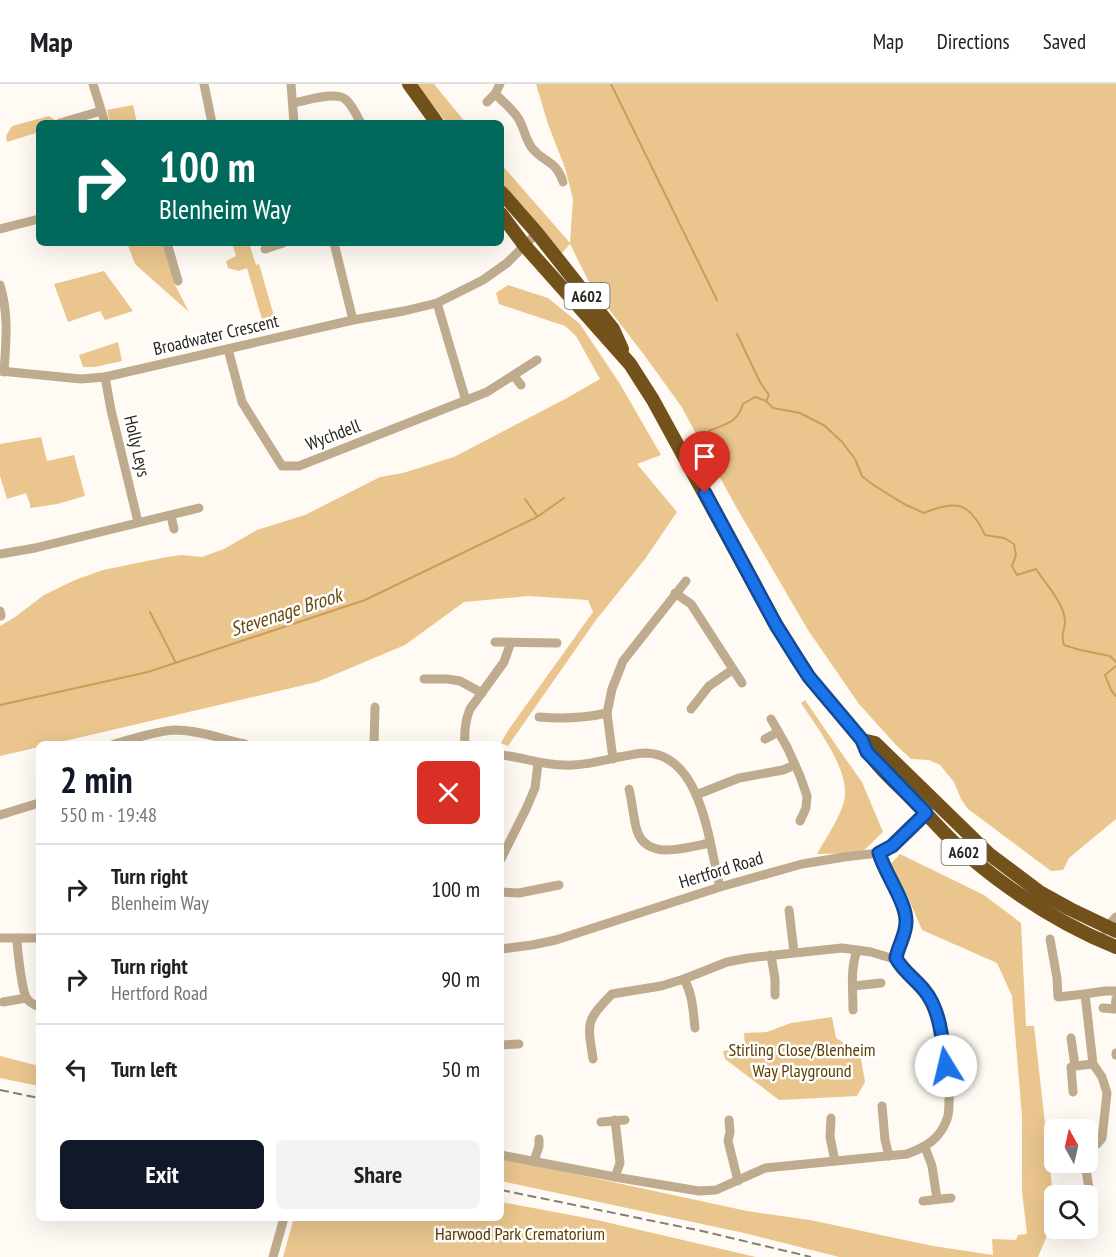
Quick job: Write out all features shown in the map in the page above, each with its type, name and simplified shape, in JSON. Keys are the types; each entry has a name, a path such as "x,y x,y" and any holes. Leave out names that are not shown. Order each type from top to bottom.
{"highway":[{"path":"410,84 435,120"},
{"name":"A602","path":"504,195 537,233 612,329 776,625 809,677 862,740 867,752 894,781 1041,893 1070,909 1113,925"},
{"name":"A602","path":"504,218 525,246 630,364"},
{"name":"A602","path":"862,740 874,743 910,778 970,857 1045,910 1116,947"}],"street":[{"path":"93,84 104,120"},
{"path":"204,84 211,120"},
{"path":"291,84 294,120"},
{"path":"487,102 495,94 500,84"},
{"path":"495,94 516,115 529,144 555,166 563,182"},
{"path":"293,103 339,96 348,102 359,120"},
{"path":"70,120 101,111"},
{"path":"0,229 36,220"},
{"name":"Broadwater Crescent","path":"2,371 81,379 105,377 437,303 483,280 507,263 537,233"},
{"path":"168,246 178,281"},
{"path":"335,246 353,321"},
{"path":"0,285 4,299 7,330 2,371"},
{"path":"437,303 466,401"},
{"name":"Wychdell","path":"228,349 242,402 282,466 299,466 488,392 537,360"},
{"path":"514,376 521,385"},
{"name":"Holly Leys","path":"105,377 138,522"},
{"path":"0,554 35,548 199,508"},
{"path":"171,516 174,529"},
{"path":"613,759 606,713 623,661 686,580"},
{"path":"675,593 692,604 742,683"},
{"path":"495,642 557,643"},
{"path":"465,741 467,716 504,662 511,642"},
{"path":"691,709 703,701 705,690 713,682 732,670"},
{"path":"424,679 460,681 482,693"},
{"path":"560,706 560,717"},
{"path":"374,741 375,707"},
{"path":"539,717 606,713"},
{"path":"771,719 812,796 800,821"},
{"path":"125,741 174,730 231,741"},
{"path":"765,739 778,732"},
{"path":"504,756 566,766 646,753 664,757 676,764 690,782 702,811 720,887"},
{"path":"504,853 535,788 538,763"},
{"path":"696,795 739,778 783,770 795,765"},
{"path":"629,789 637,804 636,828 640,839 652,848 663,851 710,843"},
{"path":"0,815 36,804"},
{"name":"Hertford Road","path":"504,949 556,940 720,887 802,864 879,853 892,846 931,808"},
{"path":"504,1156 699,1191 716,1190 765,1168 907,1154 925,1147 938,1136 947,1119 950,1103 944,1051 938,1018 930,997 918,982 900,966 896,958 907,919 879,853"},
{"path":"542,877 544,888"},
{"path":"504,892 519,893 559,885"},
{"path":"789,910 787,927 794,952"},
{"path":"1100,940 1113,925"},
{"path":"0,938 36,938"},
{"path":"17,938 16,950 26,998 36,1007"},
{"path":"1050,939 1058,997 1116,991"},
{"path":"593,1059 590,1023 612,994 646,990 684,979 727,962 794,952 842,948 896,958"},
{"path":"854,1010 852,969 857,950"},
{"path":"771,955 776,995"},
{"path":"684,979 692,998 695,1029"},
{"path":"775,980 786,979"},
{"path":"853,986 881,983"},
{"path":"1085,994 1094,1064 1105,1083 1107,1101 1102,1138 1098,1143"},
{"path":"3,1002 26,998"},
{"path":"1103,1008 1116,1005"},
{"path":"1071,1038 1075,1066"},
{"path":"504,1046 519,1044"},
{"path":"1073,1092 1071,1067 1094,1064"},
{"path":"882,1106 889,1156"},
{"path":"831,1118 826,1138 835,1161"},
{"path":"615,1120 620,1163 615,1177"},
{"path":"601,1122 625,1120"},
{"path":"729,1120 728,1141 738,1181"},
{"path":"534,1161 539,1139"},
{"path":"925,1147 932,1166 937,1199"},
{"path":"923,1201 951,1198"},
{"path":"273,1257 283,1221"}],"green space":[{"path":"416,84 434,84 464,120 445,120"},
{"path":"536,84 1116,84 1116,819 1069,858 1063,870 1051,871 968,809 954,782 940,765 929,760 911,759 859,704 808,630 735,505 681,406 591,286 570,244 560,255 504,190 504,167 570,243 573,199 565,168"},
{"path":"133,105 136,120 110,120 107,110"},
{"path":"49,116 55,120 36,120 36,133 7,142 6,136 12,126"},
{"path":"128,246 165,246 174,283 189,312 135,264"},
{"path":"233,246 250,246 256,265 259,264 276,323 264,326 247,268 239,271 228,268 226,261 236,256"},
{"path":"104,271 133,311 105,320 100,311 68,322 54,284"},
{"path":"508,285 548,298 580,324 620,384 661,455 637,464 677,512 645,559 596,620 508,746 502,741 507,732 593,612 588,600 529,596 464,602 405,645 317,682 65,741 36,741 36,748 0,756 0,626 44,595 103,570 182,555 202,557 224,549 257,530 305,515 380,477 403,473 454,457 600,379 576,336 565,326 499,304 496,293"},
{"path":"118,342 122,361 95,367 83,367 79,355"},
{"path":"41,437 47,461 74,455 85,496 57,504 30,508 26,493 7,499 0,476 0,444"},
{"path":"805,700 862,782 883,832 861,853 817,854 834,825 845,795 836,759 801,703"},
{"path":"900,854 984,895 1021,923 1026,1026 1034,1026 1044,1119 1044,1173 1051,1173 1052,1185 1044,1185 1046,1239 1038,1257 839,1257 744,1233 504,1182 504,1159 747,1211 810,1220 933,1246 993,1255 992,1239 1016,1240 1018,1235 1027,1234 1022,1191 1022,1117 1012,996 997,963 922,930 907,895 888,867"},
{"name":"Stirling Close/Blenheim Way Playground","path":"832,1017 836,1038 860,1053 865,1082 857,1096 779,1100 725,1059 723,1051 745,1047 744,1033 767,1032 791,1023"},
{"path":"0,1056 36,1065 36,1085 0,1078"},
{"name":"Harwood Park Crematorium","path":"504,1203 597,1220 756,1257 283,1257 293,1221 504,1221"}],"waterway":[{"path":"611,84 717,300"},
{"path":"737,334 760,382 769,395 766,401"},
{"name":"Stevenage Brook","path":"709,431 734,419 738,416 743,404 755,397 766,401 773,408 800,413 825,426 842,442 855,459 862,476 904,504 924,513 945,506 961,507 974,516 985,535 1004,538 1014,544 1016,555 1012,566 1017,575 1036,569 1054,593 1061,607 1065,621 1064,645 1110,656 1116,662"},
{"name":"Stevenage Brook","path":"0,705 148,672 365,600 537,517 564,498"},
{"path":"525,499 537,516"},
{"path":"150,612 176,663"},
{"name":"Stevenage Brook","path":"1116,666 1105,675 1116,696"}],"railway":[{"path":"0,1090 36,1097"},
{"path":"504,1191 702,1231 811,1257"}],"route":[{"path":"705,493 776,625 809,677 862,740 867,752 926,813 892,846 879,853 907,919 896,958 900,966 918,982 930,997 938,1018 946,1066"}]}
